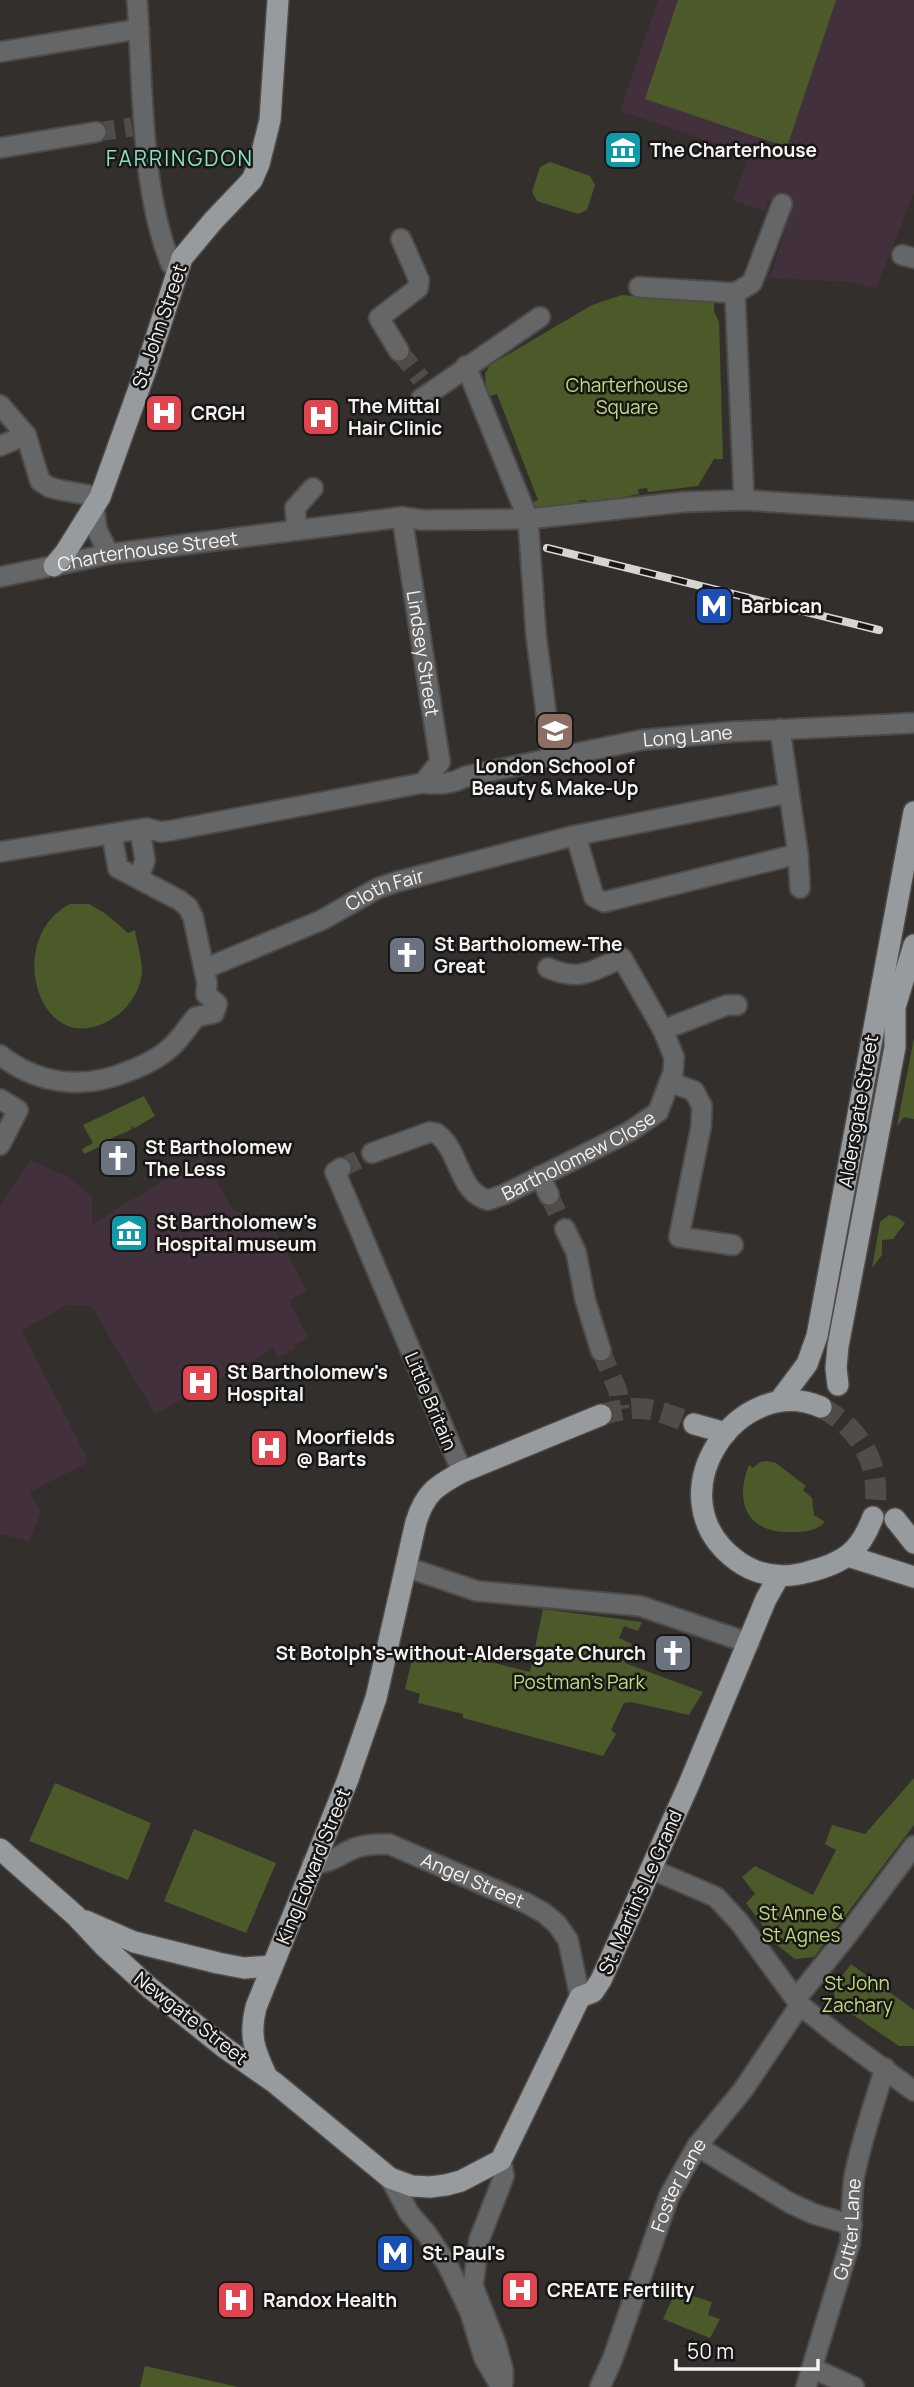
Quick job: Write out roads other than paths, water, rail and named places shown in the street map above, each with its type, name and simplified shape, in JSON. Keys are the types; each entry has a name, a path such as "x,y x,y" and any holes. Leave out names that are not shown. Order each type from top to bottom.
{"main road":[{"name":"St. John Street","path":"54,566 97,502 146,369 182,258 252,180 259,164 270,120 278,0"},
{"name":"Aldersgate Street","path":"780,1400 807,1364 817,1336 914,812"},
{"name":"Aldersgate Street","path":"838,1385 838,1346 895,1047 895,1007 914,945"},
{"path":"821,1407 807,1402 780,1400 736,1421 711,1455 701,1483 700,1501 706,1524 715,1541 741,1564 757,1572 779,1576 818,1569 848,1556 866,1536 873,1517"},
{"path":"463,1472 601,1415"},
{"path":"694,1424 726,1433"},
{"name":"Little Britain","path":"406,1567 424,1500 444,1481 463,1472"},
{"path":"895,1519 914,1543"},
{"path":"848,1556 914,1577"},
{"name":"King Edward Street","path":"76,1916 134,1942 232,1966 272,1966 348,1779 376,1698 406,1567"},
{"path":"748,1643 766,1599 779,1576"},
{"name":"St. Martin's Le Grand","path":"501,2160 580,1997 593,1992 601,1980 748,1643"},
{"name":"Newgate Street","path":"0,1849 76,1916 150,1988 225,2048 266,2075 390,2178"},
{"path":"266,2075 251,2034 256,2007 272,1966"},
{"path":"390,2178 412,2186 446,2185 461,2181 501,2160"}],"street":[{"path":"137,0 139,126 162,241 171,264 178,266"},
{"path":"0,52 139,29"},
{"path":"0,148 96,132"},
{"path":"639,288 735,293 752,284 782,204"},
{"path":"399,351 379,318 418,288 419,280 401,239"},
{"path":"735,293 744,500"},
{"path":"424,390 540,317"},
{"path":"466,366 528,519 536,635 552,759"},
{"path":"0,405 26,435 40,481 49,487 97,502 97,530 109,554"},
{"path":"0,446 26,435"},
{"path":"297,530 295,508 313,488"},
{"path":"528,519 683,502 744,500 914,511"},
{"name":"Charterhouse Street","path":"0,577 109,554 402,517 422,520 528,519"},
{"name":"Lindsey Street","path":"402,517 440,762"},
{"name":"Long Lane","path":"0,852 152,828 161,832 174,830 423,783 440,785 457,782 467,776 641,740 780,729 914,723"},
{"path":"780,729 798,854 800,888"},
{"path":"423,783 440,762 467,776"},
{"name":"Cloth Fair","path":"204,969 322,920 379,888 573,836 789,793"},
{"path":"139,878 145,860 140,830"},
{"path":"0,1055 25,1071 45,1079 80,1084 108,1080 146,1064 168,1049 196,1017 196,998 206,994 204,969 188,907 118,868 112,835"},
{"path":"573,836 577,840 594,897 604,902 798,854"},
{"name":"Bartholomew Close","path":"372,1153 436,1132 447,1143 473,1193 488,1200 540,1176 650,1119 658,1112 670,1082 674,1057 663,1030 622,958 578,976 565,975 548,968"},
{"path":"663,1030 727,1005 737,1005"},
{"path":"670,1082 694,1091 702,1106 701,1127 679,1237 733,1245"},
{"path":"0,1099 18,1110 0,1145"},
{"name":"Little Britain","path":"341,1168 335,1172 413,1361 463,1472"},
{"path":"540,1176 549,1195"},
{"path":"565,1229 576,1252 585,1298 601,1351"},
{"path":"406,1567 477,1591 640,1606 748,1643"},
{"name":"Angel Street","path":"312,1864 327,1863 355,1848 371,1844 389,1844 526,1903 557,1924 568,1940 580,1997"},
{"name":"Foster Lane","path":"600,2387 613,2358 669,2196 697,2146 743,2090 798,2002 914,1846"},
{"path":"651,1869 702,1890 726,1906 798,2002 840,2037 912,2085"},
{"name":"Gutter Lane","path":"809,2378 849,2243 852,2225 850,2207 855,2174 885,2068"},
{"path":"697,2146 790,2203 814,2214 852,2225"},
{"path":"501,2160 503,2176 479,2240 473,2286 496,2344 503,2370 502,2387"},
{"path":"390,2178 409,2213 447,2264 470,2312 484,2358 502,2387"},
{"path":"809,2378 854,2387"}],"tunnel":[{"path":"96,132 132,127"},
{"path":"399,351 421,379"},
{"path":"341,1168 372,1153"},
{"path":"549,1195 565,1229"},
{"path":"601,1351 618,1391 620,1409"},
{"path":"821,1407 848,1427 867,1453 875,1483 873,1517"},
{"path":"601,1415 639,1408 694,1424"}],"railway":[{"path":"547,548 879,630"}],"place":[{"name":"The Charterhouse","path":"623,150"},
{"name":"CRGH","path":"164,413"},
{"name":"The Mittal Hair Clinic","path":"321,417"},
{"name":"Barbican","path":"714,606"},
{"name":"London School of Beauty & Make-Up","path":"555,731"},
{"name":"St Bartholomew-The Great","path":"407,955"},
{"name":"St Bartholomew The Less","path":"118,1158"},
{"name":"St Bartholomew's Hospital museum","path":"129,1233"},
{"name":"St Bartholomew's Hospital","path":"200,1383"},
{"name":"Moorfields @ Barts","path":"269,1448"},
{"name":"St Botolph's-without-Aldersgate Church","path":"673,1653"},
{"name":"St. Paul's","path":"395,2253"},
{"name":"CREATE Fertility","path":"520,2290"},
{"name":"Randox Health","path":"236,2300"}],"district":[{"name":"FARRINGDON","path":"180,158"}],"park label":[{"name":"Charterhouse Square","path":"627,396"},
{"name":"Postman's Park","path":"579,1682"},
{"name":"St Anne & St Agnes","path":"801,1924"},
{"name":"St John Zachary","path":"857,1994"}]}
